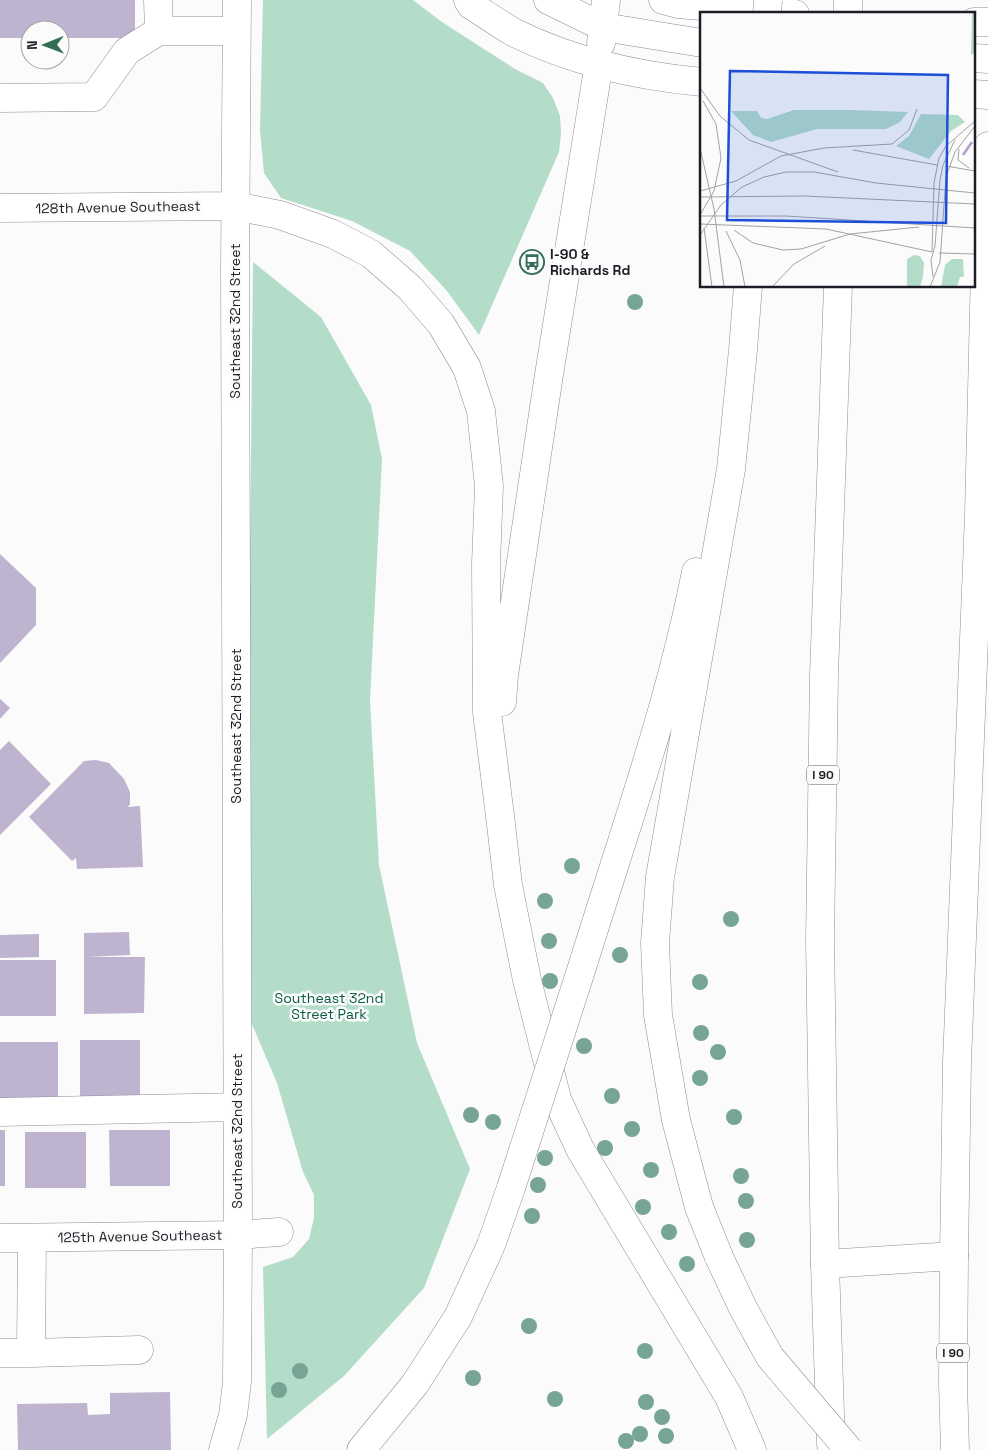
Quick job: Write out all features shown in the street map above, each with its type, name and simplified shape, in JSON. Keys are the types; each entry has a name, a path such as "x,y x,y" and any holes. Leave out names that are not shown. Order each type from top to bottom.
{"main road":[{"path":"158,0 158,31"},
{"name":"Southeast 32nd Street","path":"223,1450 233,1415 237,1382 235,206 237,0"},
{"path":"468,0 471,5 512,31 558,52 674,79 700,82"},
{"path":"548,0 603,27 700,44"},
{"path":"606,0 599,63 548,380 504,675 500,736 500,816 510,894 527,980 557,1098 585,1157 729,1397 752,1450"},
{"path":"663,0 678,4 772,12"},
{"path":"0,98 94,97 127,51 158,31 236,31"},
{"name":"I 90","path":"955,1450 953,1384 957,1062 979,515 988,151"},
{"name":"128th Avenue Southeast","path":"0,208 235,206 280,215 333,234 371,254 410,288 441,324 467,368 481,411 489,486 486,564 487,712 500,816"},
{"path":"748,288 731,469 662,867 655,943 658,1015 676,1120 699,1207 719,1258 742,1308 770,1357 849,1450"},
{"name":"I 90","path":"832,1450 825,1264 820,931 824,675 838,288"},
{"path":"361,1450 415,1384 458,1318 491,1245 511,1188 656,733 681,638 715,468 743,350"},
{"path":"0,1112 236,1107"},
{"name":"125th Avenue Southeast","path":"0,1238 238,1235 279,1232"},
{"path":"31,1353 32,1238"},
{"path":"825,1264 954,1256"},
{"path":"0,1353 139,1350"}],"green space":[{"path":"263,0 413,0 442,22 515,69 543,83 553,98 560,116 559,152 479,335 447,291 410,251 352,221 281,198 264,173 260,130"},
{"name":"Southeast 32nd Street Park","path":"253,262 321,317 371,405 382,459 370,701 379,865 417,1043 470,1169 424,1288 344,1376 267,1439 263,1267 293,1257 309,1239 314,1218 314,1195 303,1172 277,1083 251,1022 249,645"}],"building":[{"path":"0,0 135,0 135,38 70,38 70,20 20,20 20,38 0,38"},
{"path":"0,554 36,588 36,625 0,663"},
{"path":"0,699 10,708 0,719"},
{"path":"9,741 51,784 0,835 0,750"},
{"path":"96,760 109,763 124,779 130,792 130,804 128,807 140,806 143,867 77,869 76,858 72,861 29,817 84,761"},
{"path":"129,932 130,955 87,957 145,957 144,1013 84,1014 84,933"},
{"path":"39,934 39,957 0,958 0,935"},
{"path":"0,960 56,960 56,1016 0,1016"},
{"path":"80,1040 140,1040 140,1096 80,1096"},
{"path":"0,1042 58,1042 58,1098 0,1098"},
{"path":"0,1130 5,1130 5,1186 0,1186"},
{"path":"109,1130 170,1130 170,1186 110,1186"},
{"path":"25,1132 86,1132 86,1188 25,1188"},
{"path":"170,1392 171,1450 18,1450 17,1404 87,1403 88,1415 110,1414 110,1393"}],"place":[{"name":"I-90 & Richards Rd","path":"532,262"}]}
